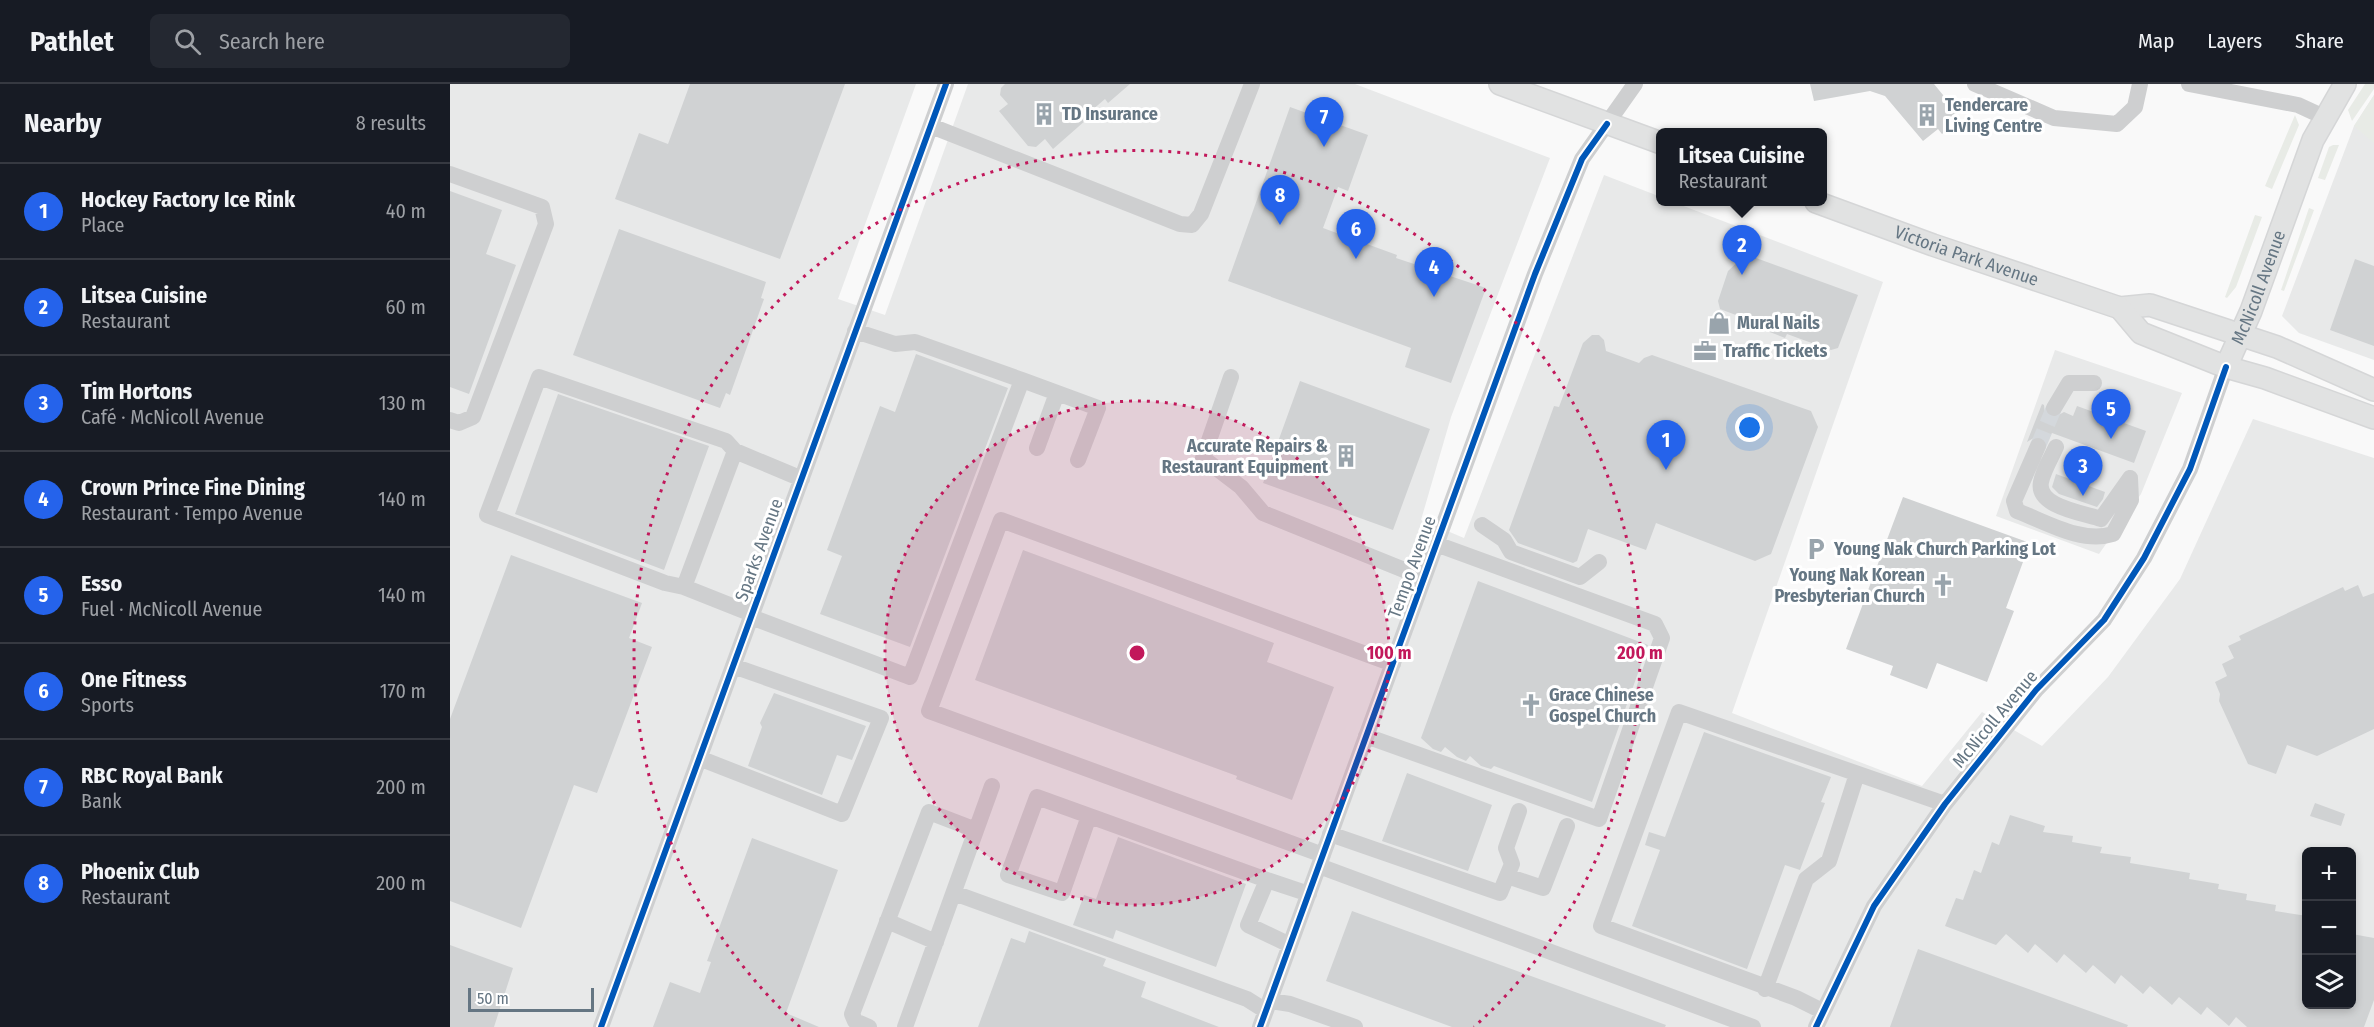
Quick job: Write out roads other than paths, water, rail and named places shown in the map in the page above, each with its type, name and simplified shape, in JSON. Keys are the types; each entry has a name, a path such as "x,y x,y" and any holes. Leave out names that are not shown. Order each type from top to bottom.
{"main road":[{"path":"1500,84 1656,141"},
{"name":"McNicoll Avenue","path":"2226,367 2251,311 2313,140 2324,117 2345,84"},
{"name":"Victoria Park Avenue","path":"1827,205 1932,245 2120,308 2150,305 2277,347 2374,390"},
{"path":"2120,308 2141,333 2226,367 2265,378 2374,418"}],"street":[{"name":"Sparks Avenue","path":"601,1027 946,84"},
{"path":"931,126 1180,224 1192,225 1201,214 1252,84"},
{"name":"Tempo Avenue","path":"1266,1013 1547,245 1582,159 1635,84"},
{"path":"1975,84 2054,118 2117,124 2135,106 2140,84"},
{"path":"2189,84 2298,105 2324,117"},
{"path":"450,174 542,207 546,224 473,417 459,423 450,420"},
{"path":"855,331 896,344 915,342 1098,408 1078,460"},
{"name":"McNicoll Avenue","path":"1816,1027 1874,906 1945,804 2036,690 2104,620 2144,558 2190,469 2226,367"},
{"path":"802,479 735,451 726,441 539,377 487,515 665,583 684,587 910,677 1022,380"},
{"path":"1231,377 1203,458 1241,487 1263,513 1424,578"},
{"path":"2054,408 2069,383 2094,383"},
{"path":"1037,448 1057,393"},
{"path":"2038,446 2014,501 2017,511 2085,536 2103,537 2113,534 2131,500 2130,478 2101,519 2049,502 2042,495 2041,483 2056,447"},
{"path":"684,587 735,451"},
{"path":"1393,664 1001,520 929,711 1744,1025"},
{"path":"1482,525 1504,540 1510,552 1570,573 1580,576 1599,562"},
{"path":"1366,736 1599,819 1662,638 1655,624 1436,544"},
{"path":"699,758 842,814 881,718 733,666"},
{"path":"1822,1011 1796,998 1601,926 1679,712 1945,804"},
{"path":"1765,988 1806,879 1829,861 1857,774"},
{"path":"905,1027 992,786"},
{"path":"1089,816 1062,894 1008,875 1037,797 1309,894"},
{"path":"1330,834 1500,893 1512,864 1506,848 1520,811"},
{"path":"868,1027 855,1021 852,1014 929,812 976,830"},
{"path":"1507,876 1543,888 1567,826"},
{"path":"1267,880 1248,925 1290,945"},
{"path":"954,893 1247,999 1266,1013 1290,1004 1355,1027"},
{"path":"887,921 936,942"}],"tunnel":[{"path":"2038,446 2054,408"}],"place":[{"name":"TD Insurance","path":"1044,114"},
{"name":"Tendercare Living Centre","path":"1927,115"},
{"name":"RBC Royal Bank","path":"1324,147"},
{"name":"Phoenix Club","path":"1280,225"},
{"name":"One Fitness","path":"1356,259"},
{"name":"Litsea Cuisine","path":"1742,275"},
{"name":"Crown Prince Fine Dining","path":"1434,297"},
{"name":"Mural Nails","path":"1719,323"},
{"name":"Traffic Tickets","path":"1705,351"},
{"name":"Esso","path":"2111,439"},
{"name":"Accurate Repairs & Restaurant Equipment","path":"1346,456"},
{"name":"Hockey Factory Ice Rink","path":"1666,470"},
{"name":"Tim Hortons","path":"2083,496"},
{"name":"Young Nak Church Parking Lot","path":"1816,549"},
{"name":"Young Nak Korean Presbyterian Church","path":"1943,585"},
{"name":"Grace Chinese Gospel Church","path":"1531,705"}]}
